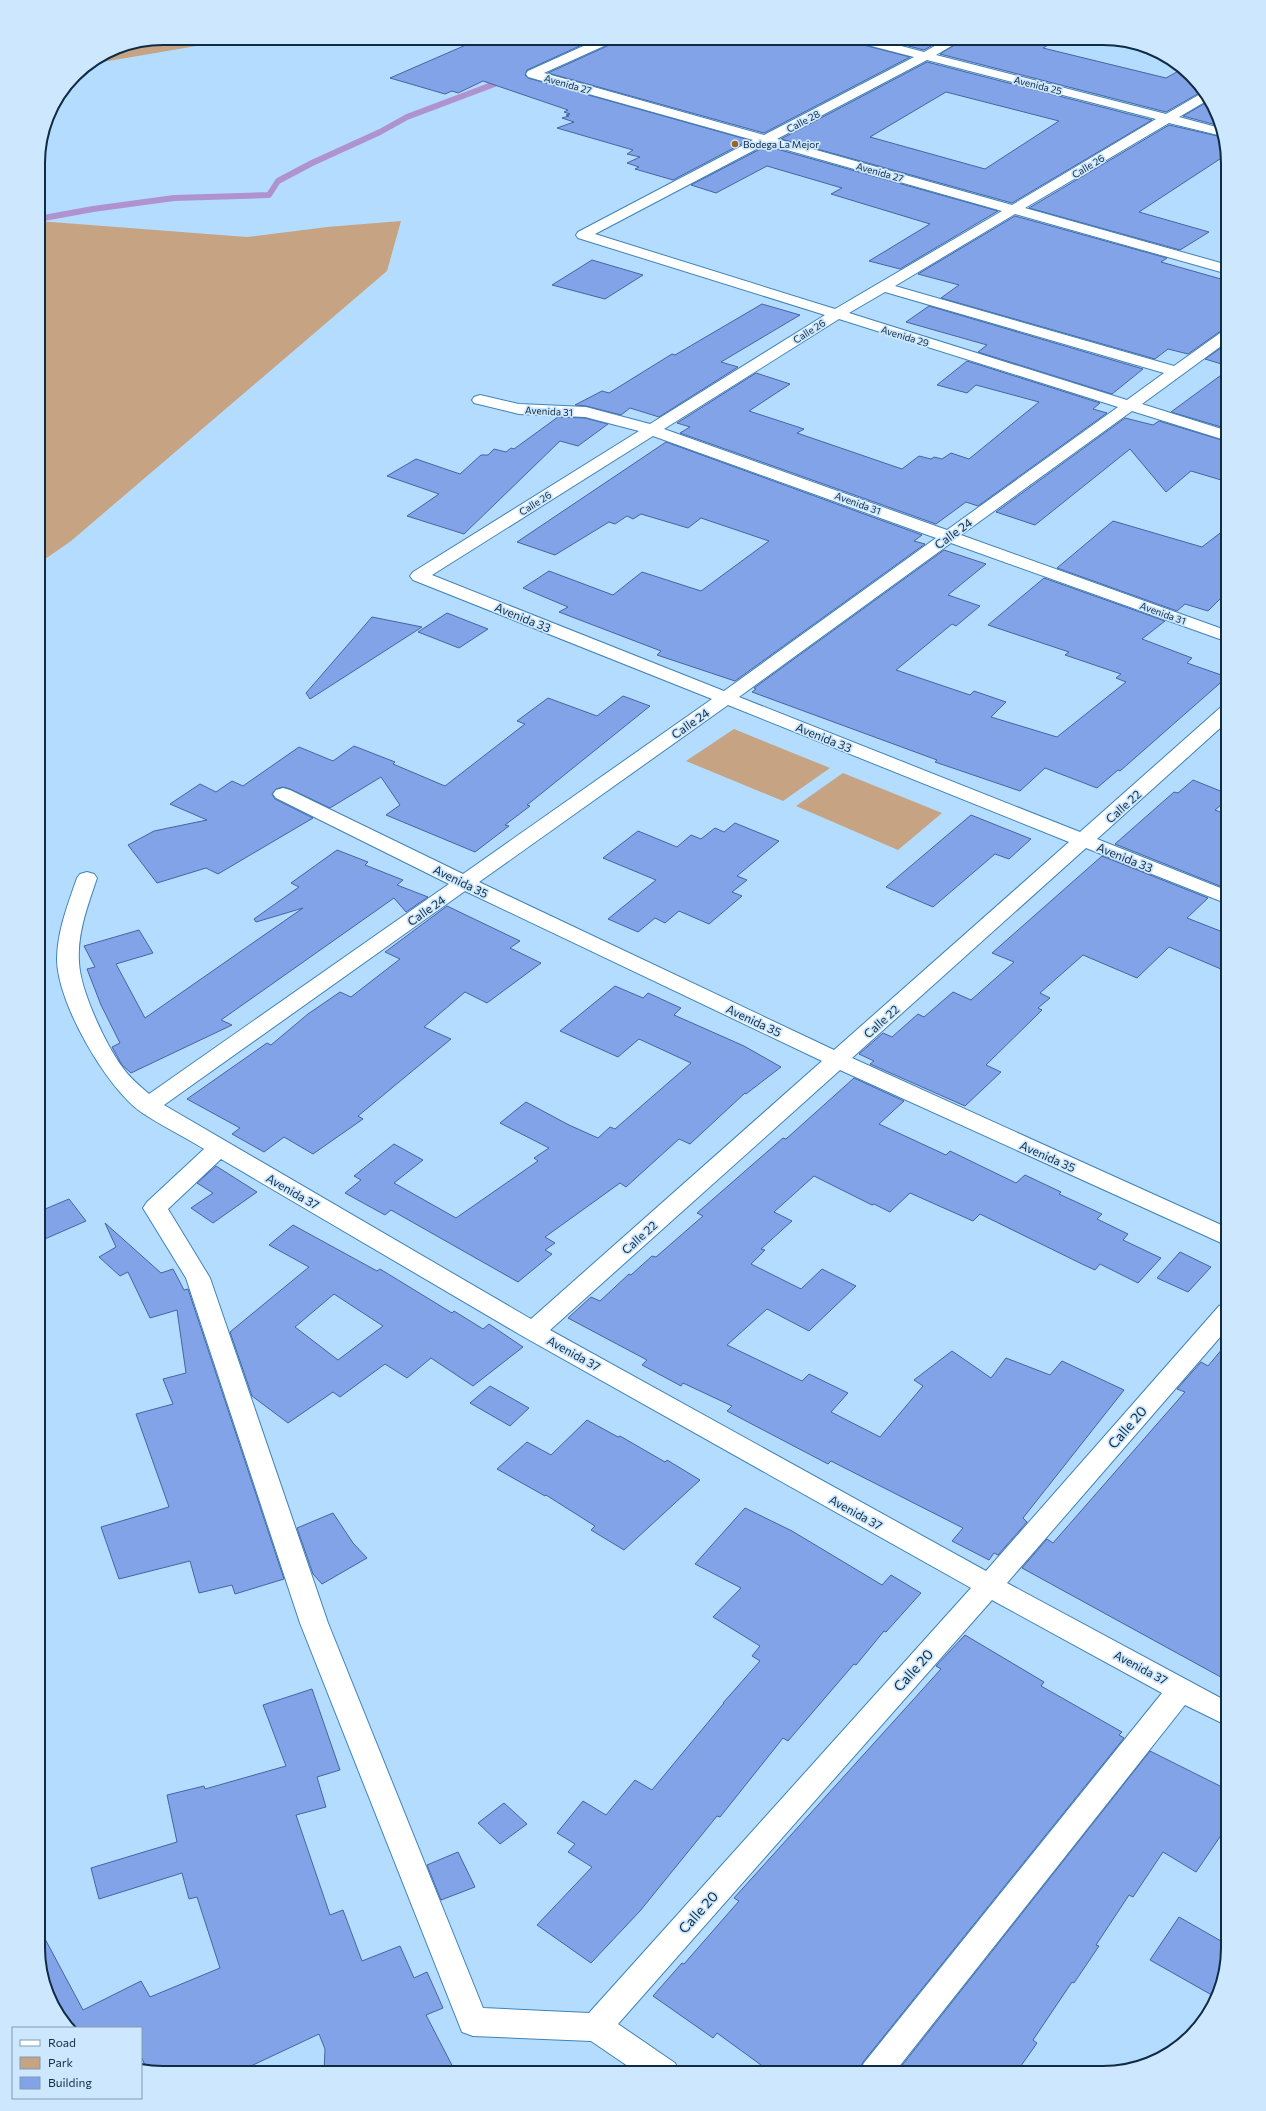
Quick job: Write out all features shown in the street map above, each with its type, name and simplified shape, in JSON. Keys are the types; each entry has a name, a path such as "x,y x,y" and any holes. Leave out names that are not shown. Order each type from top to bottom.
{"street":[{"name":"Avenida 27","path":"596,45 532,74 1221,268"},
{"name":"Avenida 25","path":"882,45 1217,131"},
{"name":"Calle 28","path":"583,235 767,140 945,45"},
{"name":"Calle 26","path":"419,576 837,314 1016,210 1202,98"},
{"name":"Avenida 29","path":"583,235 1221,434"},
{"path":"884,287 1175,371"},
{"name":"Calle 24","path":"148,1106 726,698 1221,339"},
{"name":"Avenida 31","path":"480,400 519,409 586,412 652,430 1221,633"},
{"name":"Avenida 33","path":"419,576 1221,895"},
{"name":"Calle 22","path":"533,1331 1221,717"},
{"name":"Avenida 35","path":"283,794 464,883 837,1060 1221,1235"},
{"name":"Avenida 37","path":"87,878 72,922 67,963 77,997 96,1040 115,1073 148,1106 533,1331 989,1586 1181,1688 1221,1711"},
{"path":"219,1147 155,1208 198,1278 314,1623 473,2022 596,2027 654,2066"},
{"name":"Calle 20","path":"596,2027 989,1586 1221,1320"},
{"path":"881,2066 1181,1688"}],"green space":[{"path":"155,45 202,45 102,62 125,51 140,47"},
{"path":"401,221 387,271 71,541 45,559 45,222 247,237 327,227"},
{"path":"734,729 830,768 783,801 686,761"},
{"path":"843,773 942,813 898,850 796,806"}],"building":[{"path":"466,45 582,45 527,70 525,75 528,78 749,140 673,180 635,169 639,167 627,163 640,157 627,154 633,150 557,128 574,122 562,118 569,116 566,115 570,114 564,112 568,110 483,81 458,93 452,91 445,94 390,78"},
{"path":"609,45 864,45 910,57 764,133 548,73"},
{"path":"905,45 933,45 924,50"},
{"path":"955,45 1048,45 1043,48 1166,78 1178,71 1198,94 1166,112 940,54"},
{"path":"927,62 1152,120 1012,203 781,139","holes":["946,92 1059,121 985,169 870,137"]},
{"path":"1205,103 1215,125 1183,116"},
{"path":"1169,125 1218,136 1221,158 1139,212 1209,232 1180,250 1029,208"},
{"path":"766,146 998,211 900,269 869,261 930,224 831,194 842,188 767,166 716,193 691,185"},
{"path":"1015,216 1167,258 1161,262 1221,279 1221,331 1188,354 1168,349 1155,359 941,298 959,285 918,274"},
{"path":"592,260 643,275 605,299 552,285"},
{"path":"762,304 800,315 721,362 738,367 659,417 630,408 621,415 586,406 575,405 602,391 609,393 672,354 675,355"},
{"path":"929,306 1143,369 1112,394 978,352 987,345 906,322"},
{"path":"1221,348 1221,364 1205,359"},
{"path":"967,361 1100,403 1093,409 1107,413 978,506 966,502 936,524 680,433 690,427 677,423 756,373 790,384 749,411 804,429 797,433 902,469 919,456 931,459 934,457 942,459 951,453 969,459 1039,402 976,385 967,393 937,385"},
{"path":"1221,375 1221,427 1171,412"},
{"path":"558,417 585,418 608,424 578,446 560,441 464,534 407,516 439,494 387,476 416,459 460,474 481,455 488,455 494,449 506,452 511,448 514,449"},
{"path":"1125,418 1153,425 1159,421 1221,440 1221,480 1191,471 1166,492 1130,449 1035,525 996,512"},
{"path":"666,442 922,535 914,541 925,544 735,681 657,655 661,651 559,612 568,607 523,588 549,571 613,595 642,572 701,591 769,541 701,518 688,528 641,514 633,519 627,516 615,524 609,522 555,555 517,542"},
{"path":"1113,521 1202,547 1221,532 1221,598 1208,611 1185,604 1177,611 1057,568"},
{"path":"944,550 986,564 948,595 980,606 956,626 952,624 896,670 970,695 974,691 1006,702 991,717 1057,737 1126,682 1116,678 1121,674 1065,655 1069,652 988,625 1044,578 1165,621 1142,639 1192,658 1187,663 1221,675 1221,682 1120,771 1118,770 1097,788 1045,768 1020,791 935,762 937,760 752,692 756,689 754,688"},
{"path":"447,613 488,629 459,648 418,632"},
{"path":"372,617 422,627 310,699 306,693"},
{"path":"623,696 650,706 527,805 530,806 505,825 509,826 475,852 386,815 400,805 381,777 330,808 290,789 283,787 276,789 272,794 275,799 313,818 218,874 206,868 157,883 128,845 154,831 207,820 170,804 200,784 216,792 232,781 243,786 299,747 333,761 354,746 395,762 393,764 445,786 525,724 517,721 548,698 597,716"},
{"path":"1193,780 1221,791 1221,805 1215,810 1221,812 1220,886 1115,844 1174,792 1178,793"},
{"path":"971,815 1031,839 1009,859 995,854 933,907 886,887"},
{"path":"735,823 779,841 737,876 747,880 732,892 742,896 709,924 679,911 665,923 655,918 638,932 608,919 656,880 603,858 638,831 677,847 691,835 701,839 715,828 724,832"},
{"path":"337,850 368,862 365,865 403,880 397,885 428,897 406,912 394,898 221,1020 232,1025 131,1073 122,1065 112,1047 120,1043 101,1005 87,969 95,967 84,946 139,930 153,953 116,964 145,1018 303,908 256,922 254,919 299,887 291,883"},
{"path":"1102,856 1208,898 1187,918 1221,931 1221,969 1169,947 1137,978 1083,955 1040,993 1050,998 1038,1008 1042,1010 986,1065 1001,1072 965,1106 870,1064 874,1061 859,1054 883,1033 892,1037 918,1014 924,1017 953,992 971,1000 1014,962 992,953"},
{"path":"447,906 520,941 510,948 541,963 487,1003 465,992 424,1027 451,1039 358,1116 363,1119 313,1154 284,1137 264,1152 232,1134 240,1128 187,1099 267,1043 271,1045 308,1014 340,992 351,997 400,959 385,952"},
{"path":"615,986 643,998 648,993 681,1008 674,1015 744,1046 781,1067 746,1094 745,1093 690,1144 679,1139 626,1187 620,1183 545,1237 555,1243 545,1250 552,1254 518,1282 391,1210 385,1215 345,1193 361,1180 354,1176 394,1144 423,1160 394,1183 456,1218 538,1161 534,1158 549,1148 500,1123 526,1102 569,1125 598,1138 610,1127 615,1129 691,1063 639,1039 618,1057 560,1031"},
{"path":"854,1078 904,1101 879,1124 946,1155 950,1151 1016,1183 1025,1175 1061,1192 1059,1194 1102,1214 1097,1219 1128,1234 1123,1240 1161,1258 1138,1283 1100,1264 1095,1270 980,1214 973,1221 910,1193 890,1212 874,1204 872,1205 814,1176 774,1212 792,1221 761,1249 765,1250 751,1264 801,1289 822,1269 856,1286 809,1331 767,1309 727,1345 802,1381 809,1374 848,1393 831,1412 880,1437 923,1386 914,1380 952,1351 991,1378 1006,1358 1050,1375 1062,1361 1124,1390 1023,1518 1027,1522 998,1555 994,1553 989,1560 952,1541 963,1528 831,1461 828,1464 727,1411 732,1406 683,1383 681,1386 642,1365 647,1360 568,1318 591,1297 600,1301 629,1274 631,1275 652,1256 656,1257 703,1216 697,1213 783,1138 786,1139"},
{"path":"216,1166 257,1192 213,1223 191,1208 213,1193 197,1183"},
{"path":"69,1199 86,1221 45,1239 45,1209"},
{"path":"105,1223 161,1273 173,1269 184,1290 188,1289 284,1579 235,1594 232,1585 199,1593 190,1561 119,1579 101,1527 169,1507 136,1414 173,1404 163,1379 186,1373 177,1310 150,1318 128,1272 120,1276 99,1257 116,1247"},
{"path":"293,1225 377,1271 380,1269 452,1313 454,1311 483,1329 489,1324 523,1347 473,1386 431,1358 407,1378 385,1364 340,1397 333,1392 288,1423 252,1396 230,1332 309,1267 269,1245","holes":["334,1294 383,1326 338,1360 295,1327"]},
{"path":"1180,1252 1211,1267 1188,1292 1157,1278"},
{"path":"1221,1350 1221,1677 1022,1568 1047,1539 1053,1543 1185,1392 1177,1389 1201,1362 1208,1366"},
{"path":"490,1386 529,1408 510,1426 470,1403"},
{"path":"587,1420 618,1437 620,1436 665,1462 667,1460 700,1480 624,1550 591,1530 595,1526 546,1495 545,1496 497,1469 527,1442 551,1455"},
{"path":"745,1508 792,1531 882,1585 891,1575 921,1593 886,1632 884,1631 856,1665 854,1664 788,1741 783,1738 720,1817 717,1816 640,1911 591,1963 537,1925 592,1867 568,1852 575,1844 557,1833 583,1801 606,1815 635,1780 652,1790 723,1703 760,1661 752,1656 760,1646 713,1617 741,1588 695,1564"},
{"path":"333,1513 353,1543 367,1558 322,1584 313,1574 297,1528"},
{"path":"965,1635 1044,1682 1041,1686 1122,1732 1119,1735 1124,1738 861,2066 762,2066 717,2033 713,2038 653,1996 682,1963 684,1964 739,1901 734,1898 941,1669 936,1666"},
{"path":"312,1689 340,1770 317,1777 326,1807 296,1815 330,1915 343,1910 362,1961 400,1946 414,1978 427,1972 443,2008 426,2015 452,2066 324,2066 325,2049 319,2034 251,2066 155,2066 145,2065 142,2058 142,2027 75,2027 57,2000 47,1971 45,1939 83,2010 141,1981 150,1997 220,1968 197,1897 189,1899 182,1873 99,1899 91,1868 177,1842 167,1795 204,1786 205,1789 286,1766 263,1705"},
{"path":"1150,1751 1221,1786 1221,1835 1196,1872 1163,1852 1133,1897 1129,1895 1096,1945 1099,1946 1074,1983 1072,1982 1033,2040 1037,2043 1021,2066 902,2066"},
{"path":"504,1803 527,1824 500,1844 478,1823"},
{"path":"458,1852 475,1887 441,1900 427,1865"},
{"path":"1179,1917 1221,1941 1219,1971 1211,1995 1150,1960"}],"waterway":[{"path":"45,218 93,209 174,198 269,195 278,181 312,163 380,132 407,117 505,80"}],"place":[{"name":"Bodega La Mejor","path":"735,144"}]}
